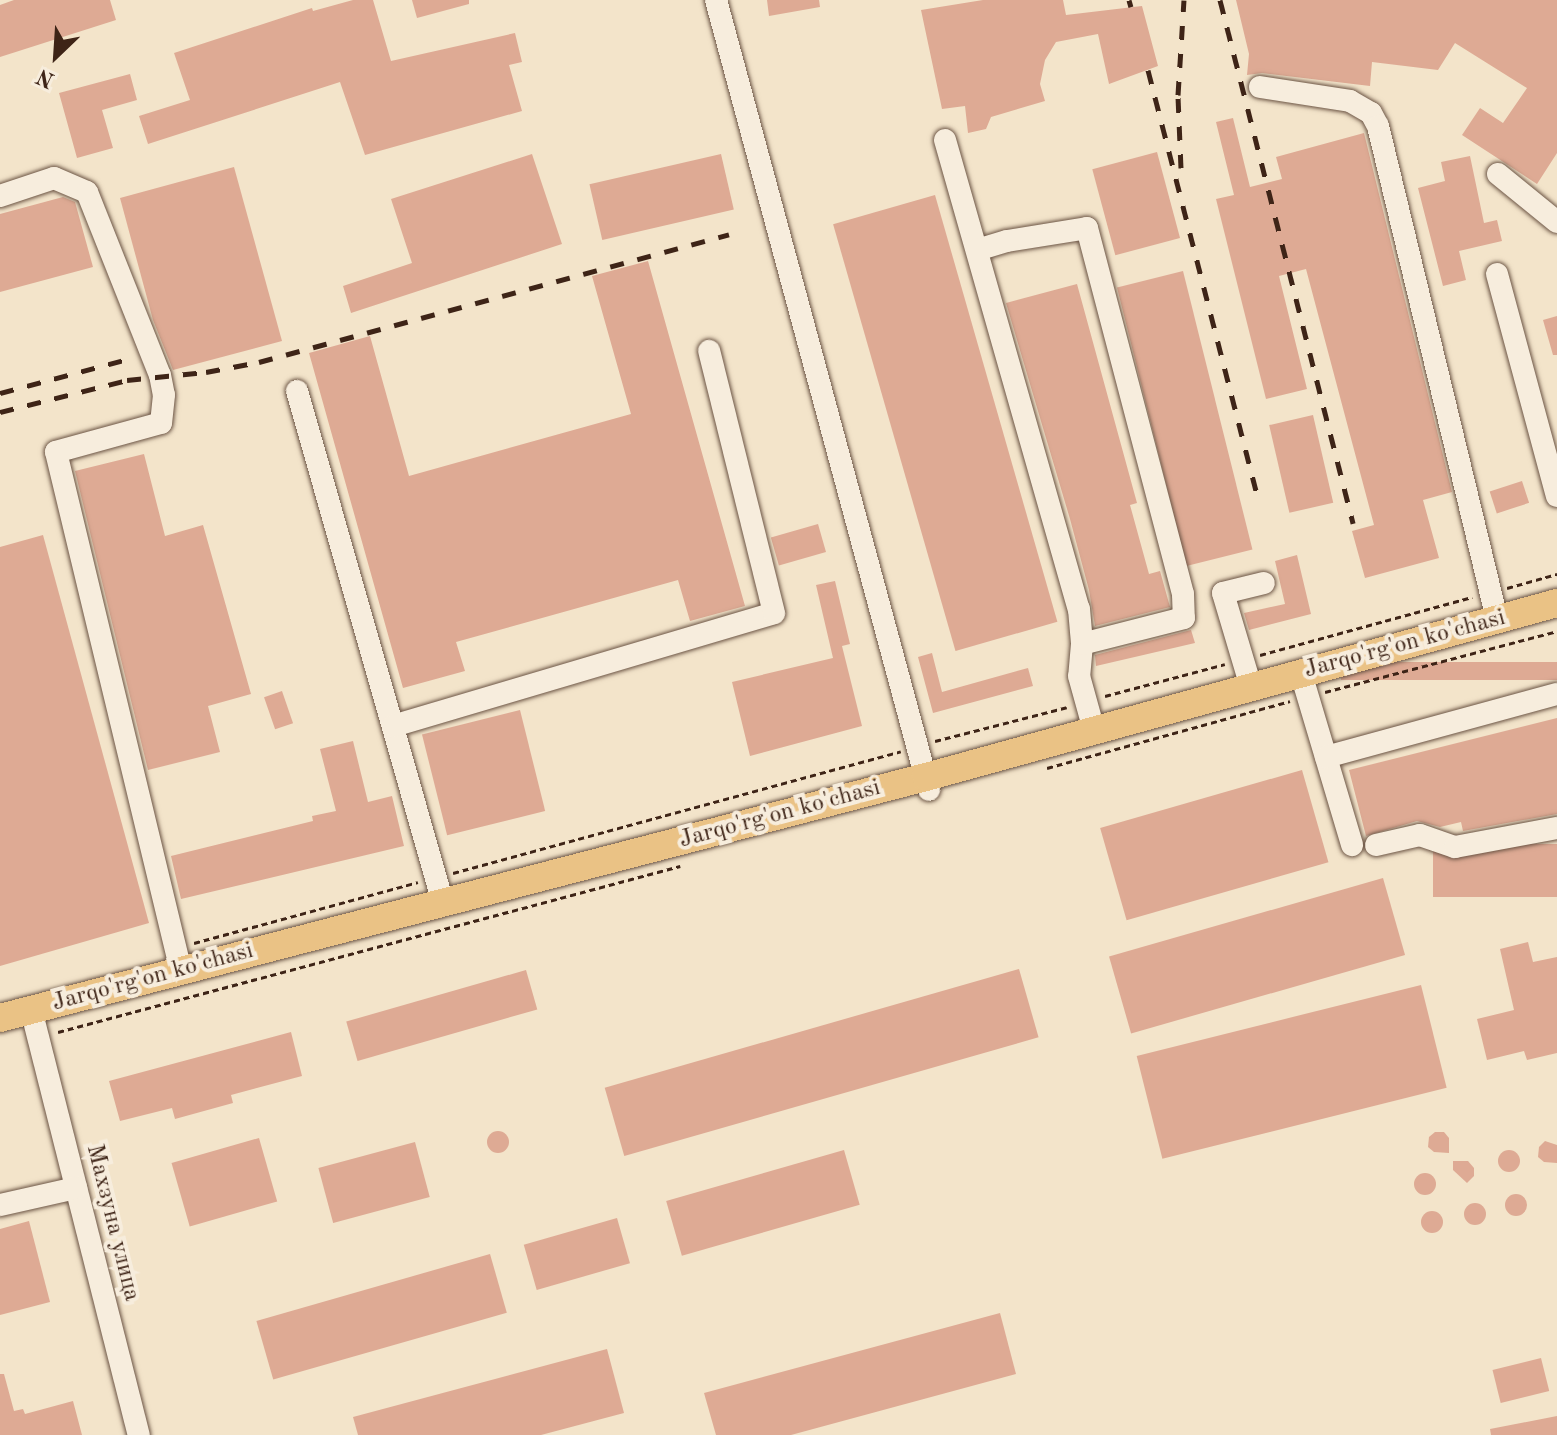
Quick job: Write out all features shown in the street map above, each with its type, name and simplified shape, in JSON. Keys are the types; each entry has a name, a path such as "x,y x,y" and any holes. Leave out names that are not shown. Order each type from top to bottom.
{"main road":[{"name":"Jarqo'rg'on ko'chasi","path":"0,1034 177,960 440,890 928,784 1094,730 1251,687 1495,606 1557,603"},
{"name":"Jarqo'rg'on ko'chasi","path":"0,1018 33,1018 1557,619"}],"street":[{"path":"716,0 928,784"},
{"path":"1260,87 1350,101 1371,113 1378,126 1495,606"},
{"path":"945,140 1079,609 1082,644 1079,676 1094,730"},
{"path":"1498,174 1557,222"},
{"path":"0,196 54,178 87,192 160,375 164,395 161,423 56,452 177,960"},
{"path":"977,250 1007,241 1087,228 1183,594 1184,618 1082,644"},
{"path":"1497,274 1557,496"},
{"path":"393,726 774,613 709,351"},
{"path":"297,391 440,890"},
{"path":"1251,687 1223,593 1264,583"},
{"path":"1305,687 1352,845"},
{"path":"1326,757 1557,694"},
{"path":"1376,845 1420,835 1455,847 1557,828"},
{"name":"Махзуна улица","path":"33,1018 139,1435"},
{"path":"0,1205 76,1188"}],"path":[{"path":"177,960 440,890 919,746 1242,659 1495,606 1557,574"}],"building":[{"path":"14,0 110,0 116,20 0,57 0,5"},
{"path":"353,0 373,0 391,61 515,33 522,62 509,65 522,111 365,155 340,82 148,144 139,116 190,100 174,53 312,8 313,11"},
{"path":"412,0 469,0 469,4 417,18"},
{"path":"767,0 819,0 820,7 769,16"},
{"path":"983,0 1063,0 1066,15 1142,6 1158,66 1109,84 1098,34 1056,42 1045,60 1040,84 1045,101 991,117 986,129 968,133 965,106 942,109 921,10"},
{"path":"1236,0 1557,0 1557,153 1537,184 1462,135 1480,108 1503,123 1527,88 1455,43 1438,70 1372,62 1370,86 1262,73 1247,75 1249,54"},
{"path":"130,74 137,100 102,110 113,148 77,158 59,93"},
{"path":"1233,118 1250,187 1282,179 1276,157 1364,133 1452,492 1423,500 1439,558 1365,578 1352,531 1374,525 1306,269 1279,276 1307,389 1266,399 1216,199 1234,195 1216,122"},
{"path":"1157,152 1180,238 1115,255 1092,169"},
{"path":"532,154 562,244 351,313 343,286 412,263 391,199"},
{"path":"721,154 734,210 602,240 589,184"},
{"path":"1470,156 1484,223 1497,220 1502,241 1459,251 1466,280 1443,286 1418,188 1445,181 1441,162"},
{"path":"234,167 282,341 173,370 153,320 120,198"},
{"path":"935,195 1057,622 955,651 833,224"},
{"path":"63,197 75,202 93,267 0,292 0,214"},
{"path":"648,261 745,606 690,621 678,580 456,642 465,671 403,688 309,353 370,336 409,476 631,414 592,276"},
{"path":"1183,271 1252,549 1186,566 1117,287"},
{"path":"1077,284 1137,503 1130,505 1149,574 1160,571 1170,607 1095,626 1070,519 1006,303"},
{"path":"1557,316 1557,355 1553,355 1543,320"},
{"path":"1313,415 1333,503 1289,513 1269,425"},
{"path":"144,454 165,536 203,525 251,694 208,706 220,752 148,770 75,471"},
{"path":"1522,481 1529,503 1497,513 1490,492"},
{"path":"818,524 826,552 779,565 771,538"},
{"path":"43,535 149,923 0,966 0,547"},
{"path":"1297,555 1311,614 1249,630 1244,613 1285,604 1275,561"},
{"path":"835,581 850,644 842,646 862,726 750,756 732,682 833,658 816,585"},
{"path":"1191,630 1195,643 1096,666 1095,655"},
{"path":"932,653 942,692 1028,668 1033,686 933,713 918,657"},
{"path":"1341,662 1557,662 1557,680 1341,680"},
{"path":"282,691 293,723 275,729 264,697"},
{"path":"520,710 545,811 447,835 422,734"},
{"path":"1557,718 1557,814 1463,831 1461,822 1440,827 1417,821 1366,836 1349,770"},
{"path":"353,741 368,802 392,796 404,846 181,899 171,856 313,821 312,816 336,811 320,749"},
{"path":"1302,770 1328,862 1127,920 1100,828"},
{"path":"1433,844 1557,844 1557,897 1433,897"},
{"path":"1383,878 1405,955 1131,1033 1109,957"},
{"path":"1528,942 1533,962 1557,957 1557,1053 1527,1060 1524,1051 1487,1060 1477,1019 1514,1010 1500,949"},
{"path":"1019,969 1039,1037 624,1156 605,1088"},
{"path":"526,970 537,1009 358,1061 346,1022"},
{"path":"1421,985 1447,1088 1162,1159 1137,1056"},
{"path":"291,1032 302,1076 231,1095 233,1103 175,1119 172,1108 120,1121 109,1081"},
{"path":"498,1131 506,1134 509,1142 506,1150 498,1153 490,1150 487,1142 490,1134"},
{"path":"1435,1132 1444,1132 1449,1138 1449,1153 1434,1152 1428,1147 1429,1137"},
{"path":"259,1138 277,1201 190,1227 172,1163"},
{"path":"1545,1141 1557,1145 1557,1163 1544,1162 1538,1157 1539,1147"},
{"path":"415,1142 430,1197 333,1223 318,1168"},
{"path":"844,1150 860,1205 682,1256 666,1201"},
{"path":"1509,1150 1517,1153 1520,1161 1517,1169 1509,1172 1501,1169 1498,1161 1501,1153"},
{"path":"1453,1161 1468,1161 1474,1168 1474,1176 1467,1183 1453,1170"},
{"path":"1425,1173 1433,1176 1436,1184 1433,1192 1425,1195 1417,1192 1414,1184 1417,1176"},
{"path":"1516,1194 1524,1197 1527,1205 1524,1213 1516,1216 1508,1213 1505,1205 1508,1197"},
{"path":"1475,1203 1483,1206 1486,1214 1483,1222 1475,1225 1467,1222 1464,1214 1467,1206"},
{"path":"1432,1211 1440,1214 1443,1222 1440,1230 1432,1233 1424,1230 1421,1222 1424,1214"},
{"path":"617,1218 630,1263 537,1290 524,1245"},
{"path":"29,1221 50,1302 0,1315 0,1229"},
{"path":"490,1254 507,1313 273,1380 256,1321"},
{"path":"1000,1313 1016,1374 791,1435 716,1435 704,1393"},
{"path":"607,1349 624,1413 541,1435 358,1435 353,1417"},
{"path":"1541,1358 1549,1391 1501,1403 1492,1370"},
{"path":"0,1374 4,1374 14,1411 23,1409 25,1414 73,1401 82,1435 0,1435"},
{"path":"1557,1416 1557,1435 1491,1435 1490,1429"}],"railway":[{"path":"1129,0 1131,7"},
{"path":"1181,168 1178,95 1184,0"},
{"path":"1220,0 1353,523"},
{"path":"1148,70 1257,496"},
{"path":"0,412 127,380 206,372 259,362 729,234"},
{"path":"0,393 124,360"}]}
